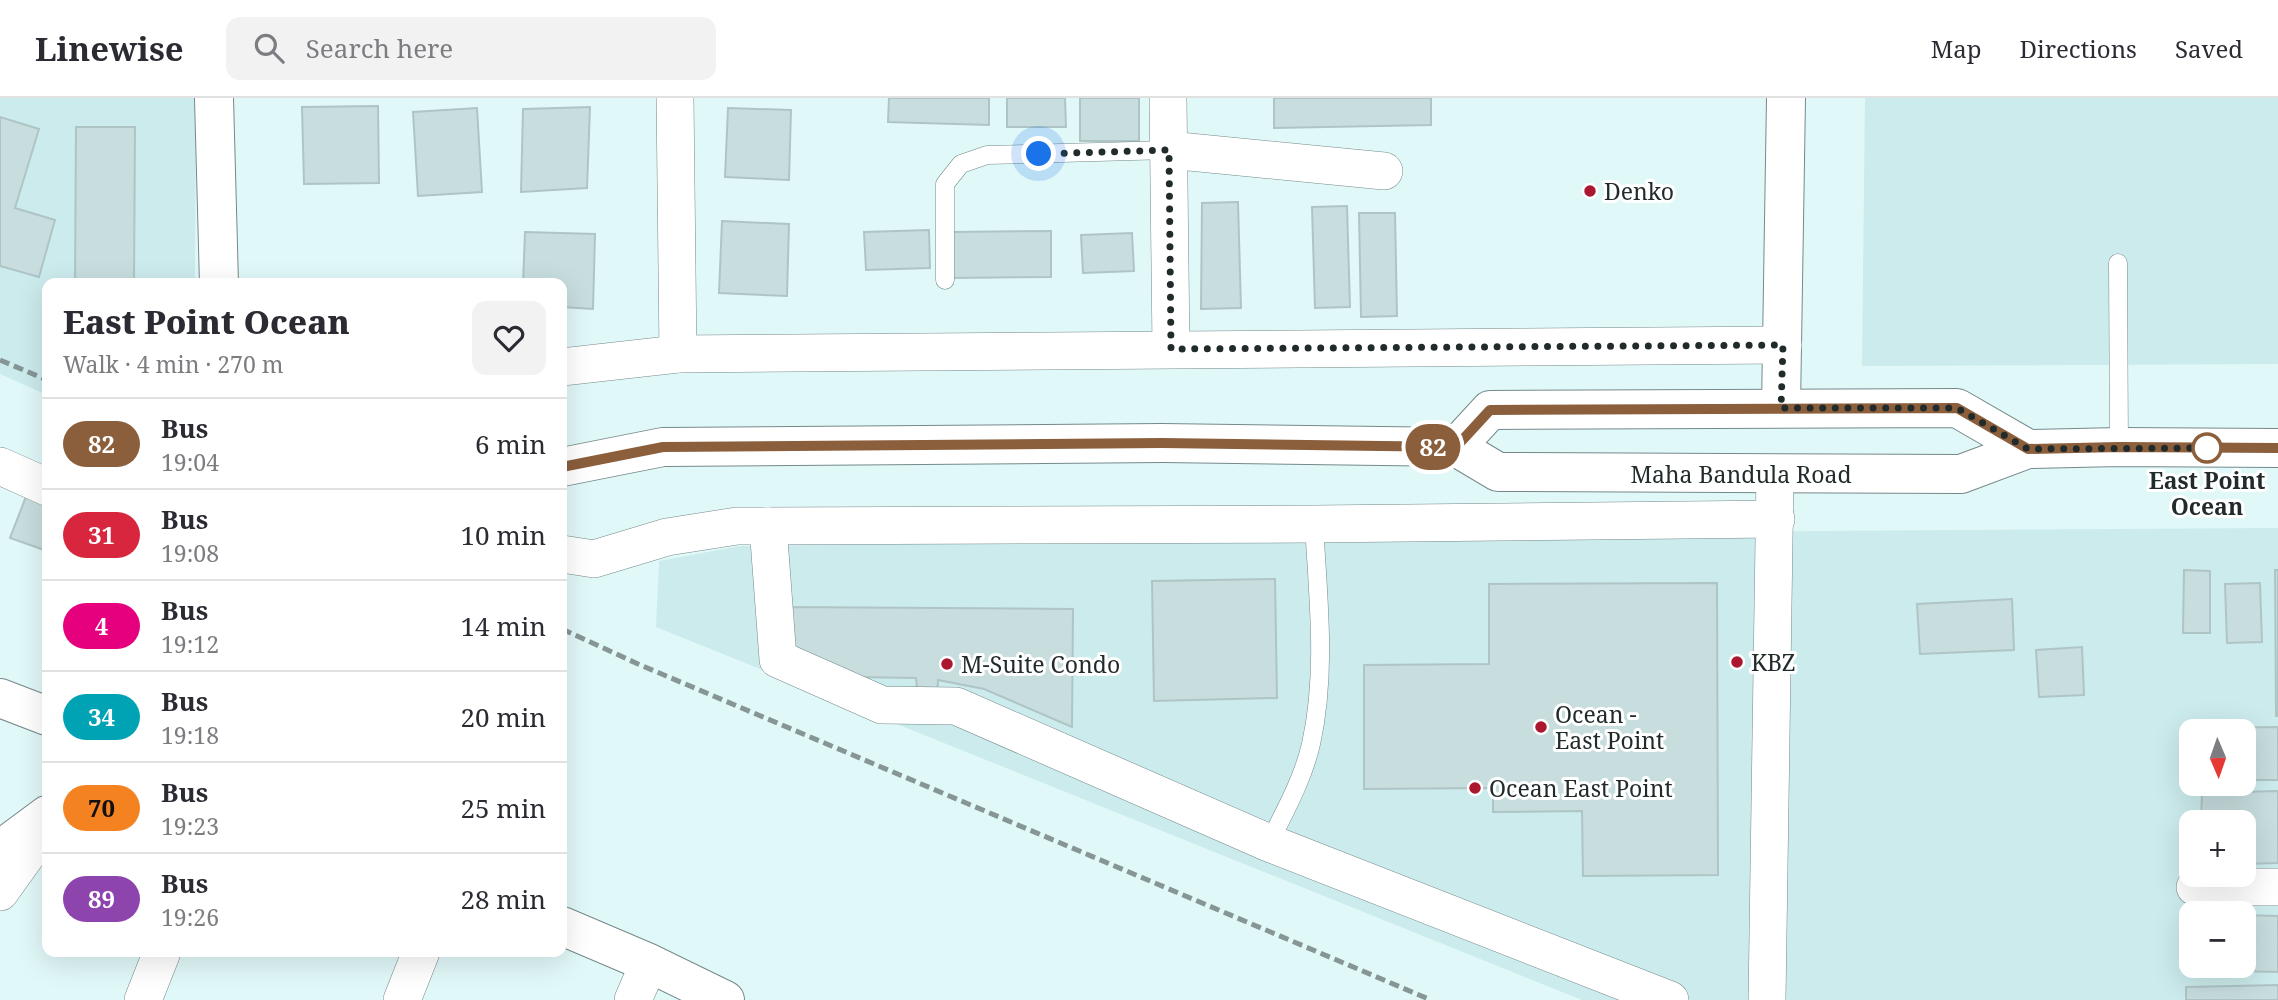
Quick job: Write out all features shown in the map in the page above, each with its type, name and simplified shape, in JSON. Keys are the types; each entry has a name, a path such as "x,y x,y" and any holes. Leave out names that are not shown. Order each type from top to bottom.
{"main road":[{"path":"214,98 219,278"},
{"path":"1781,408 1786,98"},
{"path":"1456,447 1490,410 1957,408 2028,449"},
{"name":"Maha Bandula Road","path":"567,466 663,447 1162,443 1456,447 1498,471 1961,474 2028,449 2278,448"},
{"path":"0,698 42,714"},
{"path":"0,850 42,821"},
{"path":"567,928 649,963 725,1000"}],"street":[{"path":"675,98 678,354"},
{"path":"1168,98 1171,349"},
{"path":"1169,150 1384,171"},
{"path":"567,366 678,354 1783,345"},
{"path":"0,466 42,484"},
{"path":"1767,1000 1775,474"},
{"path":"567,555 594,559 667,537 737,526 1776,519"},
{"path":"768,526 778,659 882,705 956,706 1269,843 1670,1000"},
{"path":"0,892 42,833"},
{"path":"2256,887 2278,887"},
{"path":"143,1000 160,957"},
{"path":"402,1000 419,957"},
{"path":"633,1000 649,963"}],"lane":[{"path":"944,280 945,184 961,163 987,155 1169,150"},
{"path":"2118,263 2119,447"},
{"path":"1269,843 1296,790 1310,746 1318,705 1320,634 1314,524"}],"shaded area":[{"path":"0,98 196,98 195,278 42,278 42,393 0,374"},
{"path":"1865,98 2278,98 2278,364 1862,366"},
{"path":"2278,528 2278,1000 1582,1000 656,627 659,561 740,546 1818,531"}],"building":[{"path":"889,98 989,98 989,125 888,122"},
{"path":"1007,98 1065,98 1066,127 1007,127"},
{"path":"1080,98 1139,98 1139,141 1080,141"},
{"path":"1274,98 1431,98 1431,125 1274,128"},
{"path":"378,106 379,183 304,184 302,107"},
{"path":"590,107 587,188 521,192 523,109"},
{"path":"477,108 482,192 418,196 413,112"},
{"path":"728,108 791,110 789,180 725,177"},
{"path":"0,117 39,129 15,208 55,220 39,277 0,266"},
{"path":"76,127 135,127 134,278 75,278"},
{"path":"1238,202 1241,308 1201,309 1202,203"},
{"path":"1347,206 1350,307 1315,308 1312,207"},
{"path":"1359,213 1395,213 1397,316 1361,317"},
{"path":"722,221 789,224 787,296 719,293"},
{"path":"929,230 930,268 866,270 864,232"},
{"path":"1051,231 1051,277 951,278 950,232"},
{"path":"525,232 595,234 593,309 567,307 567,278 523,278"},
{"path":"1132,233 1134,271 1083,273 1081,235"},
{"path":"27,494 42,499 42,549 10,538"},
{"path":"2184,570 2210,571 2210,633 2183,633"},
{"path":"2275,570 2278,570 2278,716 2276,716"},
{"path":"1275,579 1277,698 1154,701 1152,581"},
{"name":"Ocean - East Point","path":"1717,583 1718,875 1583,876 1582,811 1493,812 1493,788 1364,789 1364,665 1489,664 1489,584"},
{"path":"2260,583 2262,642 2227,643 2225,584"},
{"path":"2012,599 2014,650 1920,654 1917,604"},
{"name":"M-Suite Condo","path":"785,607 1073,609 1072,727 984,689 938,680 937,703 918,700 916,678 854,677 790,651"},
{"path":"2082,647 2084,695 2039,697 2036,650"},
{"path":"2256,727 2278,727 2278,780 2256,780"},
{"path":"2278,791 2278,863 2256,864 2256,810 2201,810 2202,796 2256,796 2256,792"},
{"path":"2256,915 2278,916 2278,972 2256,971"},
{"path":"2278,985 2278,1000 2186,1000 2186,987"}],"railway":[{"path":"0,360 42,378"},
{"path":"567,631 638,664 1431,1000"}],"bus line":[{"name":"82","path":"567,466 663,447 1162,443 1456,447 1490,410 1957,408 2028,449 2278,448"}],"place":[{"name":"Denko","path":"1590,191"},
{"name":"East Point Ocean","path":"2207,448"},
{"name":"KBZ","path":"1737,662"},
{"name":"M-Suite Condo","path":"947,664"},
{"name":"Ocean - East Point","path":"1541,727"},
{"name":"Ocean East Point","path":"1475,788"}],"route":[{"path":"1039,154 1169,150 1171,349 1783,345 1781,408 1957,408 2028,449 2207,448"}]}
